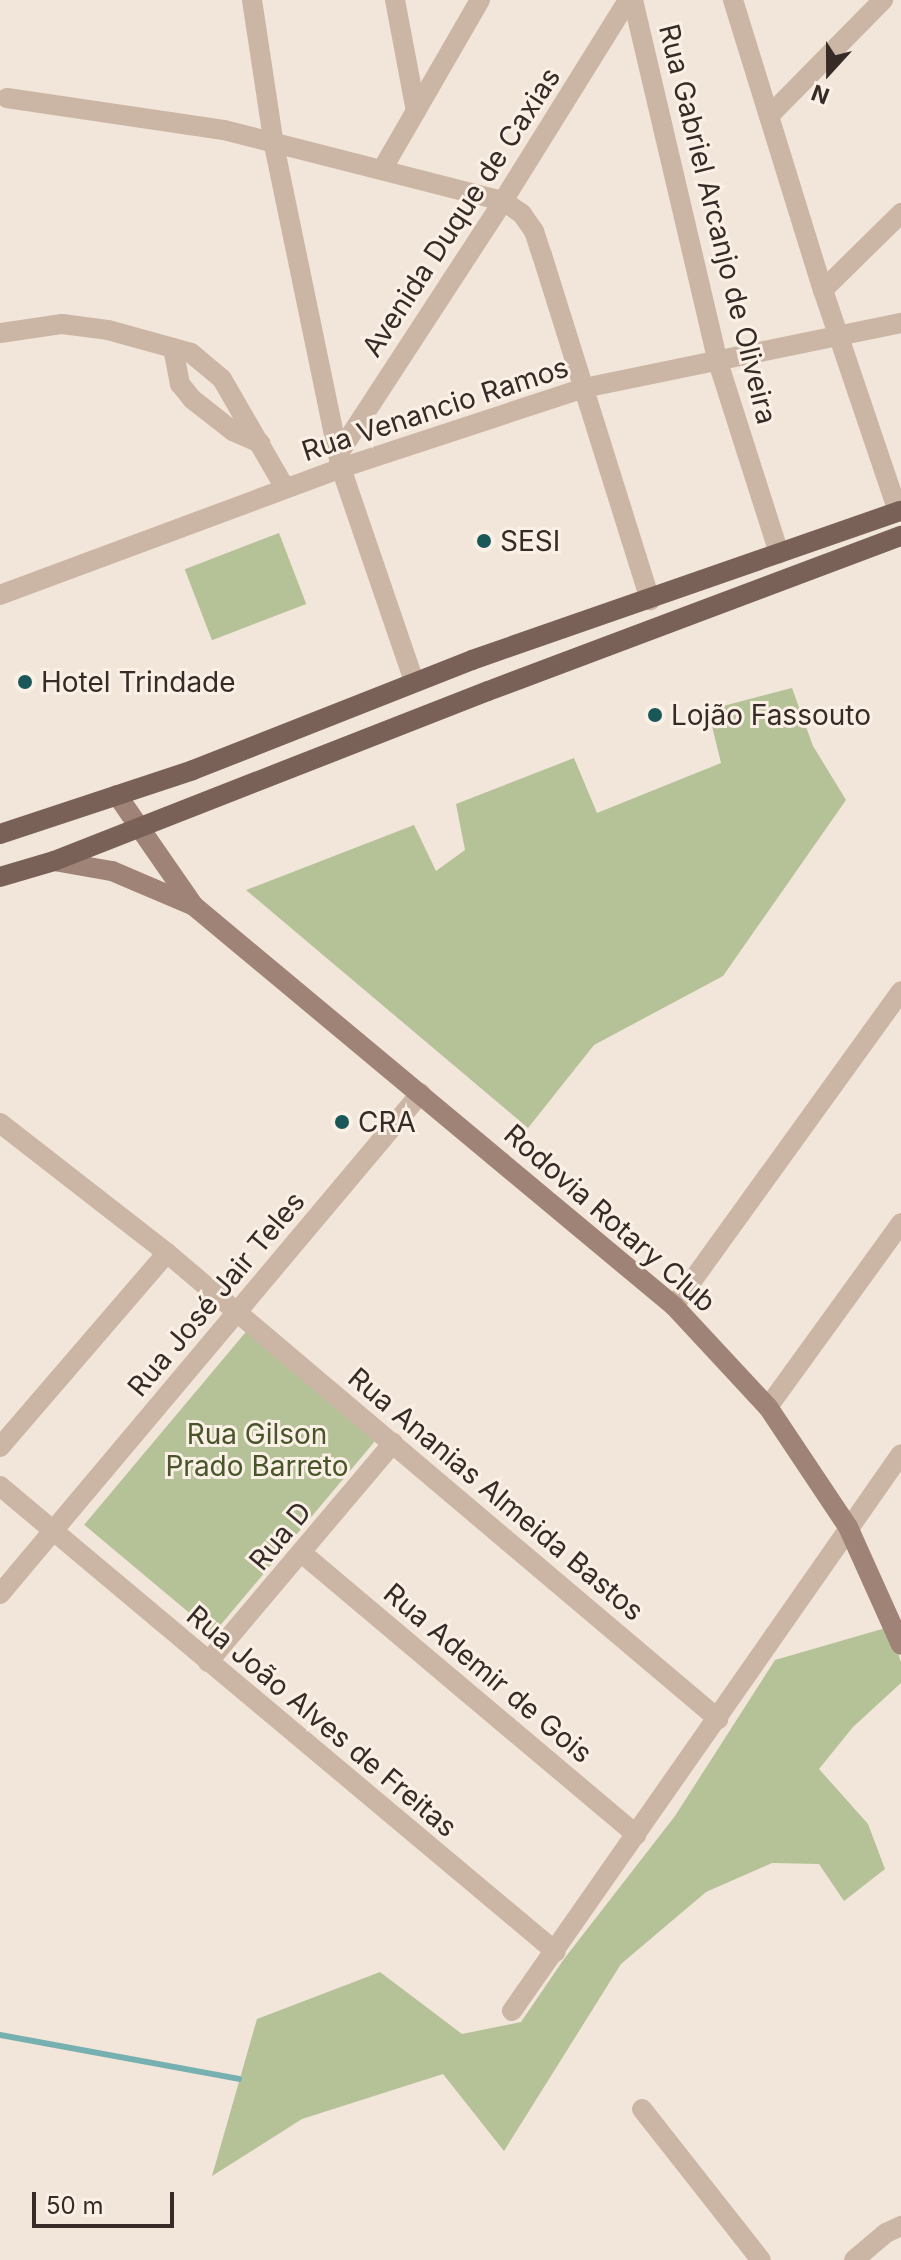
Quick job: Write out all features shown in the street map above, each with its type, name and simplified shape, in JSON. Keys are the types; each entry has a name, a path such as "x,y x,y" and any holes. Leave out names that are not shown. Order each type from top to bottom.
{"main road":[{"path":"0,834 193,770 414,681 900,511"},
{"path":"0,877 54,861 488,691 901,536"},
{"path":"472,660 488,691"},
{"path":"117,795 194,906"},
{"path":"54,861 112,871 194,906"},
{"name":"Rodovia Rotary Club","path":"194,906 674,1306 768,1407 848,1527 901,1645"}],"street":[{"path":"252,0 274,145 340,460 414,681"},
{"path":"395,0 416,111"},
{"path":"383,168 480,0"},
{"name":"Avenida Duque de Caxias","path":"340,460 631,0"},
{"name":"Rua Gabriel Arcanjo de Oliveira","path":"631,0 718,362 779,553"},
{"path":"733,0 823,290 900,511"},
{"path":"769,116 883,0"},
{"path":"7,98 224,130 503,201 522,214 534,231 650,600"},
{"path":"823,290 901,213"},
{"name":"Rua Venancio Ramos","path":"0,595 285,488 340,460 584,388 901,323"},
{"path":"0,333 62,324 108,330 191,353 222,379 285,488"},
{"path":"173,348 180,384 192,399 233,431 260,443"},
{"path":"674,1306 901,991"},
{"name":"Rua José Jair Teles","path":"0,1594 421,1093"},
{"name":"Rua Ananias Almeida Bastos","path":"0,1123 167,1253 718,1719"},
{"path":"768,1407 901,1223"},
{"path":"0,1447 167,1253"},
{"name":"Rua D","path":"208,1662 303,1554 393,1443"},
{"path":"512,2011 901,1454"},
{"name":"Rua João Alves de Freitas","path":"0,1486 556,1952"},
{"name":"Rua Ademir de Gois","path":"303,1554 637,1835"},
{"path":"642,2109 761,2260"},
{"path":"854,2260 886,2233 901,2226"}],"green space":[{"path":"279,533 306,604 212,640 185,569"},
{"path":"792,688 813,746 846,800 723,976 594,1045 528,1128 246,890 414,825 436,871 465,850 456,804 574,758 597,813 721,763 708,710"},
{"name":"Rua Gilson Prado Barreto","path":"250,1327 379,1436 214,1633 84,1525"},
{"path":"889,1627 901,1662 901,1683 853,1727 819,1769 868,1824 885,1869 844,1901 819,1864 772,1863 706,1892 621,1964 504,2151 443,2074 302,2119 212,2176 257,2019 380,1972 462,2034 521,2022 564,1959 675,1816 775,1660"}],"waterway":[{"path":"0,2035 239,2079"}],"place":[{"name":"SESI","path":"484,541"},
{"name":"Hotel Trindade","path":"25,682"},
{"name":"Lojão Fassouto","path":"655,715"},
{"name":"CRA","path":"342,1122"}]}
